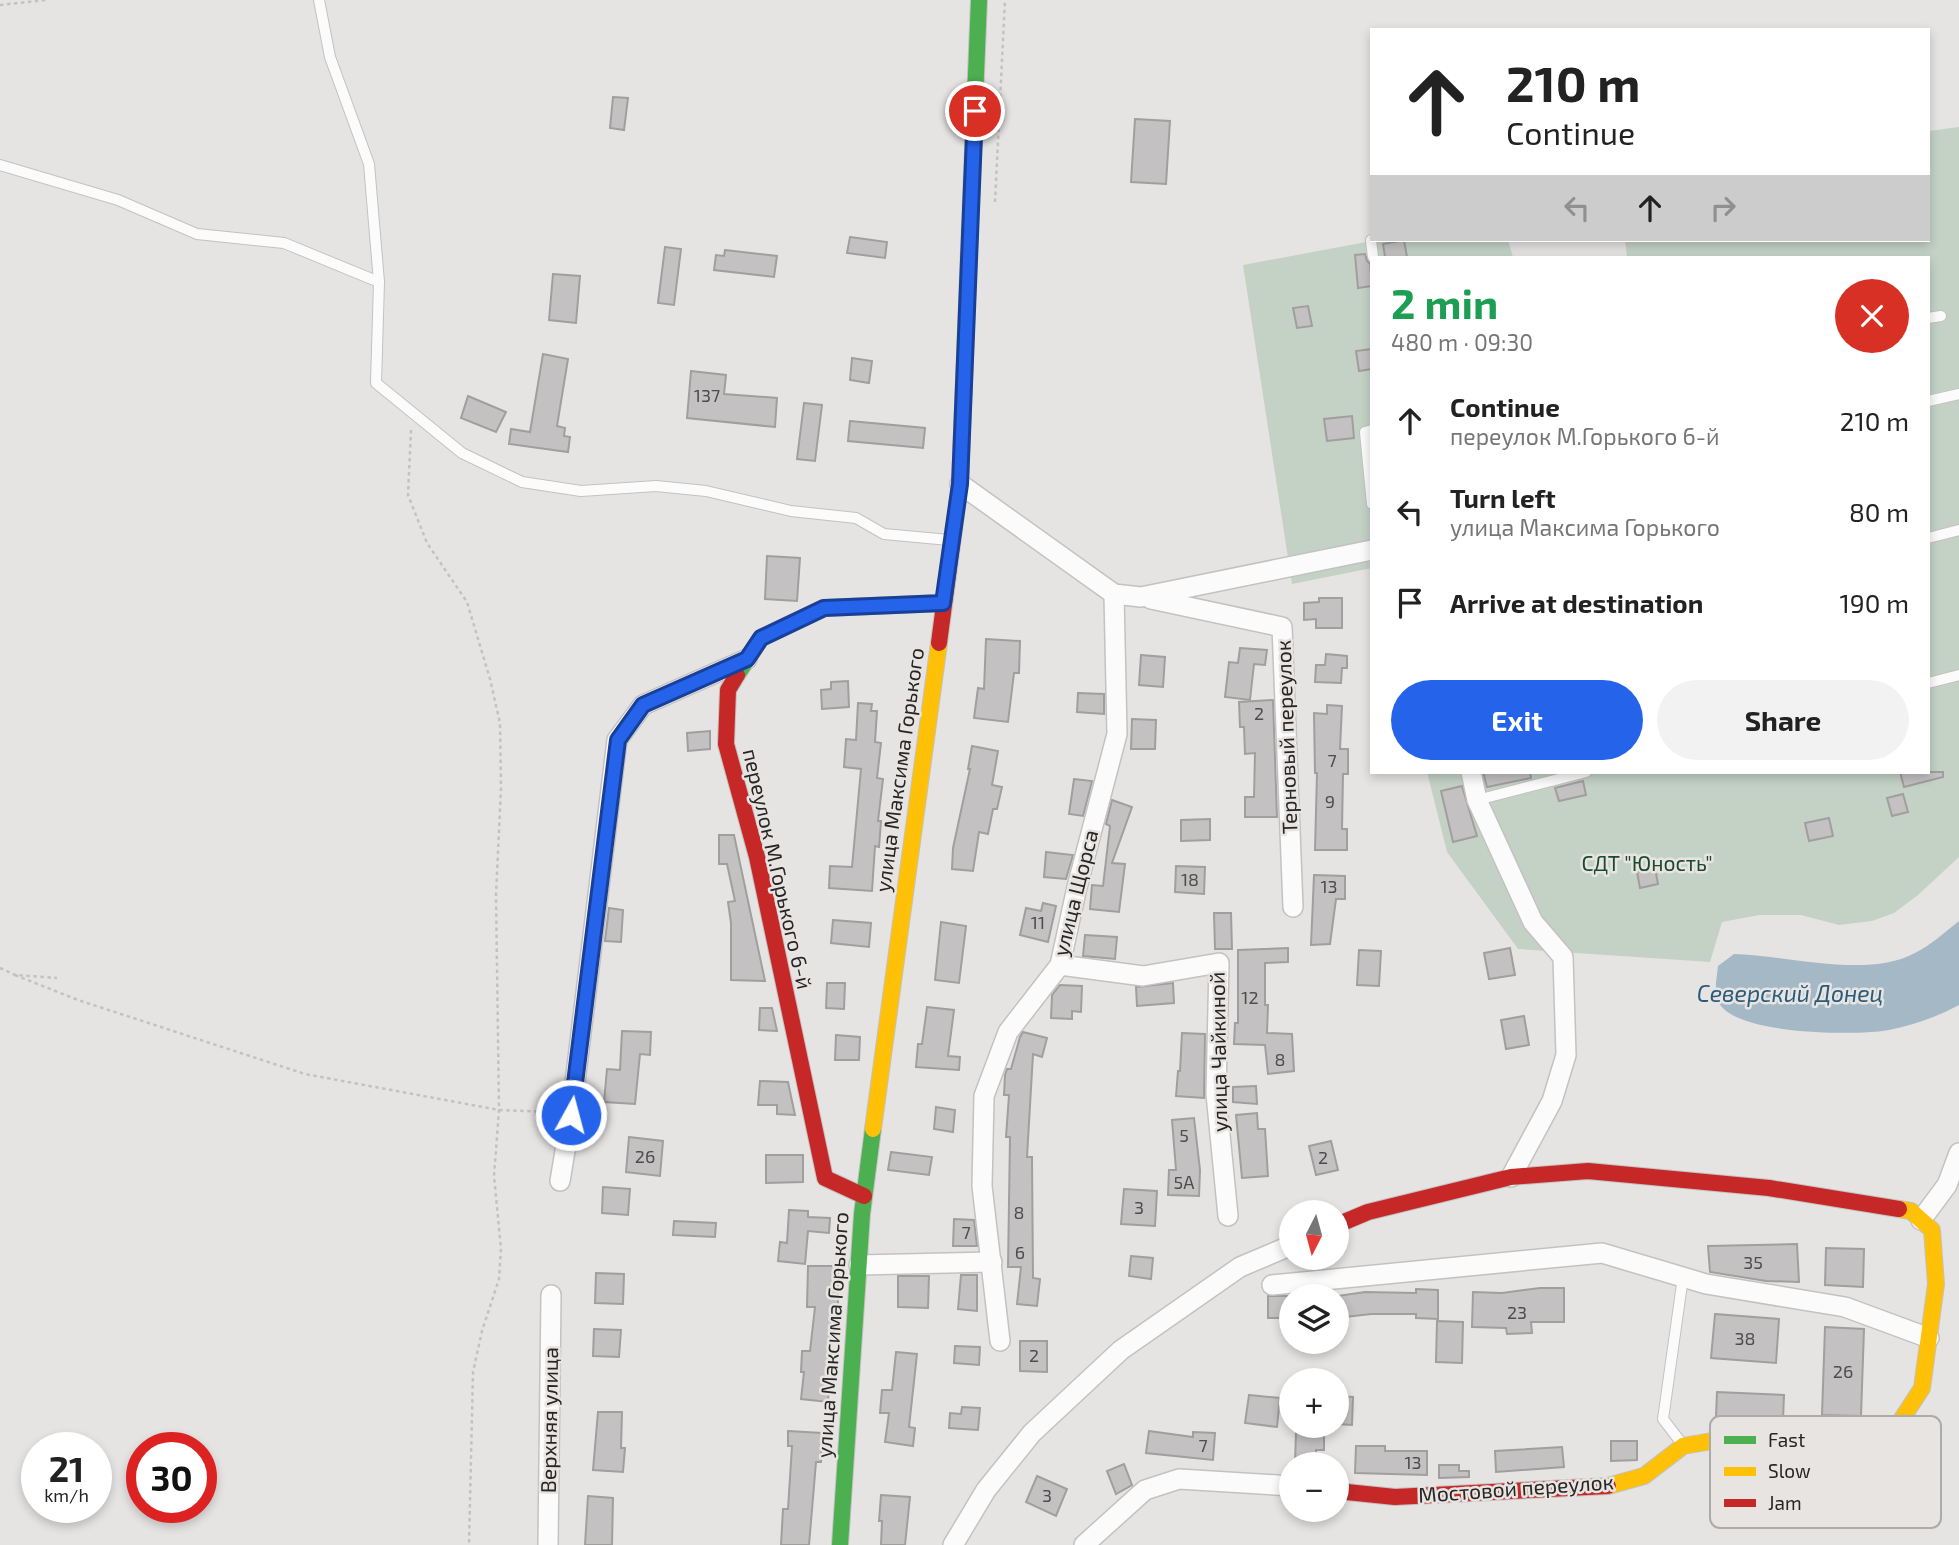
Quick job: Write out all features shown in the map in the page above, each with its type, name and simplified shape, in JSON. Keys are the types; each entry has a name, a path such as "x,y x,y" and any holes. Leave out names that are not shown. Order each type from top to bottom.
{"street":[{"name":"улица Максима Горького","path":"841,1545 864,1196 960,484 979,0"},
{"path":"960,484 1114,594 1141,597 1370,550"},
{"name":"улица Щорса","path":"1000,1341 982,1186 984,1096 1008,1031 1060,965 1077,887 1117,734 1114,594"},
{"name":"Терновый переулок","path":"1141,597 1282,626 1293,908"},
{"name":"переулок М.Горького 6-й","path":"864,1196 825,1178 757,857 726,744 728,690 761,638 824,608 943,603"},
{"path":"560,1181 571,1115 618,740 643,705 747,659"},
{"path":"1472,774 1478,800 1533,922 1563,957 1566,1055 1552,1101 1511,1177"},
{"name":"улица Чайкиной","path":"1060,965 1143,976 1219,963 1216,1094 1228,1216"},
{"path":"1349,1221 1368,1212 1511,1177 1588,1171 1769,1188 1911,1211 1927,1225 1959,1153"},
{"name":"Мостовой переулок","path":"1904,1416 1922,1388 1936,1284 1927,1225"},
{"path":"953,1545 986,1490 1032,1433 1121,1350 1240,1267 1279,1250"},
{"path":"1272,1285 1602,1253 1706,1284 1845,1307 1929,1338"},
{"path":"859,1265 992,1262"},
{"name":"Верхняя улица","path":"548,1545 551,1295"},
{"name":"Мостовой переулок","path":"1349,1492 1395,1497 1605,1486 1644,1476 1683,1446 1710,1441"},
{"path":"1084,1545 1145,1490 1178,1479 1279,1485"}],"lane":[{"path":"319,0 330,57 369,164 379,282 376,383 462,453 522,482 581,491 656,486 706,491 791,511 856,518 884,534 952,541"},
{"path":"0,165 118,200 197,234 284,243 379,282"},
{"path":"1930,318 1941,316"},
{"path":"1930,401 1959,394"},
{"path":"1370,431 1365,432 1370,483"},
{"path":"1930,537 1959,530"},
{"path":"1930,682 1959,675"},
{"path":"1478,800 1578,774"},
{"path":"1683,1277 1663,1419 1683,1446"}],"path":[{"path":"0,5 46,0"},
{"path":"412,413 408,495 427,543 467,602 490,679 499,723 501,788 496,895 499,1110 494,1176 501,1249 499,1279 482,1331 473,1372 469,1545"},
{"path":"0,968 78,1000 305,1074 499,1110 544,1111 571,1115"},
{"path":"15,975 57,978"}],"green space":[{"name":"СДТ \"Юность\"","path":"1959,127 1959,857 1894,913 1872,921 1839,925 1801,915 1759,915 1722,922 1710,962 1518,949 1447,852 1428,774 1930,774 1930,256 1627,256 1625,242 1930,242 1930,131"},
{"path":"1370,241 1509,242 1513,256 1370,256 1370,568 1292,584 1243,265"}],"water":[{"name":"Северский Донец","path":"1959,921 1959,1005 1916,1023 1873,1032 1798,1031 1748,1022 1730,1014 1717,999 1718,966 1734,954 1827,964 1896,961 1915,953"}],"building":[{"path":"613,97 628,98 624,130 610,128"},
{"path":"1135,119 1170,121 1166,184 1131,182"},
{"path":"850,237 887,242 885,258 847,253"},
{"path":"1404,242 1407,256 1385,256 1383,244"},
{"path":"665,247 681,249 674,305 658,303"},
{"path":"725,250 777,256 774,277 714,270 716,255 724,256"},
{"path":"1365,254 1370,264 1370,286 1358,288 1355,255"},
{"path":"553,274 580,276 576,323 549,320"},
{"path":"1308,306 1312,326 1297,328 1293,308"},
{"path":"1370,349 1370,369 1359,371 1356,351"},
{"path":"543,354 568,359 557,426 565,428 564,436 570,437 568,452 509,444 511,429 530,432"},
{"path":"852,358 872,361 869,383 850,380"},
{"path":"691,371 726,375 724,394 777,398 775,427 687,418"},
{"path":"468,396 506,412 496,432 461,418"},
{"path":"804,403 822,405 815,461 797,459"},
{"path":"1352,416 1354,438 1327,441 1324,419"},
{"path":"850,421 925,428 923,448 848,441"},
{"path":"767,556 800,558 797,601 765,599"},
{"path":"1319,598 1342,598 1342,628 1316,628 1316,619 1304,620 1304,603 1319,602"},
{"path":"986,639 1020,641 1019,673 1014,673 1008,722 974,718 978,688 984,689"},
{"path":"1240,648 1267,650 1265,665 1254,664 1250,700 1225,697 1229,662 1238,663"},
{"path":"1326,654 1347,656 1347,668 1342,668 1341,683 1315,682 1316,665 1325,665"},
{"path":"1141,655 1165,657 1163,687 1139,685"},
{"path":"848,681 849,707 822,709 821,690 831,689 831,682"},
{"path":"1078,693 1104,694 1104,714 1077,712"},
{"path":"1273,700 1277,817 1245,817 1245,797 1254,797 1255,753 1245,754 1244,727 1240,727 1239,702"},
{"path":"858,703 872,704 871,711 877,711 875,742 881,743 877,778 883,779 878,821 881,821 879,847 875,846 872,891 829,888 830,866 852,867 861,769 844,767 846,739 856,740"},
{"path":"1327,705 1342,706 1340,749 1348,749 1348,774 1343,774 1342,829 1347,829 1347,850 1315,850 1317,773 1314,713 1327,714"},
{"path":"1132,719 1156,720 1155,749 1131,749"},
{"path":"710,731 710,749 688,751 687,733"},
{"path":"972,746 998,751 992,785 1002,787 997,809 993,809 988,834 979,832 973,871 952,869 953,848 970,769"},
{"path":"1943,772 1943,777 1904,787 1901,774"},
{"path":"1484,774 1530,774 1531,778 1487,787"},
{"path":"1074,779 1092,781 1083,816 1069,814"},
{"path":"1583,781 1586,795 1559,801 1555,788"},
{"path":"1462,786 1477,836 1453,842 1441,791"},
{"path":"1903,794 1908,812 1892,816 1887,798"},
{"path":"1112,800 1132,807 1112,863 1125,864 1119,912 1090,909 1092,885 1103,886 1110,826 1106,824"},
{"path":"1829,818 1833,836 1809,841 1805,823"},
{"path":"1210,819 1210,840 1181,841 1181,820"},
{"path":"719,835 734,835 765,981 731,980 731,923 728,902 735,901 727,864 719,864"},
{"path":"1046,852 1073,855 1066,879 1044,877"},
{"path":"1176,866 1205,867 1204,894 1175,892"},
{"path":"1655,868 1658,884 1640,888 1637,872"},
{"path":"1314,875 1345,876 1345,899 1336,899 1330,944 1311,945"},
{"path":"1043,903 1056,906 1048,942 1020,935 1026,908 1041,911"},
{"path":"609,908 623,910 621,942 605,941"},
{"path":"1214,913 1231,913 1232,949 1215,949"},
{"path":"833,920 871,923 869,947 831,943"},
{"path":"941,922 966,926 959,983 935,980"},
{"path":"1085,935 1117,937 1115,959 1083,956"},
{"path":"1288,948 1288,962 1265,963 1265,1005 1268,1005 1267,1033 1292,1034 1294,1071 1268,1074 1265,1045 1234,1044 1235,1023 1238,1023 1238,950"},
{"path":"1510,948 1515,975 1489,979 1484,953"},
{"path":"1359,950 1381,951 1379,986 1357,985"},
{"path":"827,983 845,983 844,1009 826,1008"},
{"path":"1173,983 1174,1003 1137,1006 1136,987"},
{"path":"1060,985 1082,986 1081,1012 1072,1011 1072,1019 1051,1018 1052,995"},
{"path":"927,1007 954,1010 948,1056 960,1057 959,1070 916,1067 918,1044 922,1044"},
{"path":"760,1008 772,1008 777,1031 759,1030"},
{"path":"1524,1016 1529,1045 1506,1049 1501,1020"},
{"path":"622,1031 651,1032 650,1055 640,1054 635,1104 604,1102 607,1069 620,1070"},
{"path":"1023,1032 1047,1038 1042,1057 1033,1054 1027,1157 1032,1157 1033,1278 1040,1279 1037,1306 1017,1304 1021,1267 1008,1267 1010,1137 1006,1137 1009,1095 1004,1095 1005,1075 1007,1069 1011,1069"},
{"path":"1182,1033 1205,1034 1204,1098 1176,1096"},
{"path":"836,1035 860,1037 859,1060 835,1060"},
{"path":"760,1081 788,1082 795,1115 777,1114 777,1105 758,1105"},
{"path":"1256,1086 1257,1104 1233,1102 1233,1087"},
{"path":"936,1107 955,1110 953,1132 934,1129"},
{"path":"1257,1113 1258,1129 1265,1129 1268,1176 1242,1178 1236,1115"},
{"path":"1194,1118 1200,1170 1199,1196 1168,1195 1169,1170 1176,1170 1172,1120"},
{"path":"629,1137 663,1141 660,1176 626,1172"},
{"path":"1331,1141 1338,1170 1316,1175 1309,1146"},
{"path":"891,1152 932,1157 929,1175 888,1170"},
{"path":"766,1155 803,1155 803,1182 766,1183"},
{"path":"603,1187 630,1189 628,1215 602,1213"},
{"path":"1124,1189 1157,1191 1155,1226 1121,1224"},
{"path":"789,1210 808,1211 808,1217 830,1218 829,1233 808,1231 805,1264 778,1261 780,1242 787,1243"},
{"path":"954,1219 974,1220 977,1246 953,1246"},
{"path":"674,1221 716,1223 715,1237 673,1235"},
{"path":"1797,1244 1799,1282 1766,1281 1710,1272 1708,1246"},
{"path":"1826,1248 1864,1249 1863,1287 1825,1285"},
{"path":"1131,1256 1153,1258 1151,1279 1129,1276"},
{"path":"808,1266 838,1266 838,1322 836,1338 832,1338 828,1402 801,1399 804,1372 801,1372 802,1351 810,1351 815,1307 807,1307"},
{"path":"596,1273 624,1274 623,1304 595,1303"},
{"path":"961,1275 977,1275 977,1311 958,1309"},
{"path":"898,1276 929,1276 928,1308 898,1307"},
{"path":"1564,1288 1564,1322 1531,1322 1532,1333 1507,1334 1506,1328 1472,1327 1473,1292 1502,1293"},
{"path":"1416,1289 1438,1290 1438,1319 1416,1318 1416,1314 1349,1317 1349,1294 1416,1293"},
{"path":"1268,1296 1279,1296 1279,1318 1268,1318"},
{"path":"1715,1314 1779,1319 1776,1363 1711,1358"},
{"path":"1437,1321 1463,1322 1462,1363 1436,1362"},
{"path":"1825,1327 1864,1329 1861,1416 1822,1415"},
{"path":"594,1329 621,1330 619,1357 593,1356"},
{"path":"1020,1341 1047,1341 1047,1372 1020,1371"},
{"path":"955,1346 980,1347 979,1365 954,1363"},
{"path":"896,1352 917,1354 909,1427 915,1428 913,1446 885,1442 889,1413 880,1413 882,1390 892,1390"},
{"path":"1717,1392 1784,1395 1783,1416 1716,1416"},
{"path":"1249,1395 1279,1398 1277,1427 1245,1423"},
{"path":"1349,1397 1353,1397 1352,1425 1349,1425"},
{"path":"962,1407 980,1408 978,1430 949,1428 950,1413 961,1414"},
{"path":"598,1412 622,1412 621,1448 625,1448 623,1472 593,1470"},
{"path":"788,1431 822,1433 821,1462 816,1462 809,1545 781,1545 783,1509 788,1509 792,1446 788,1446"},
{"path":"1149,1431 1193,1437 1193,1432 1215,1433 1213,1460 1146,1453"},
{"path":"1296,1438 1324,1438 1324,1450 1295,1452"},
{"path":"1611,1441 1637,1441 1637,1460 1611,1461"},
{"path":"1356,1446 1385,1446 1385,1451 1427,1451 1427,1475 1355,1473"},
{"path":"1562,1447 1564,1467 1496,1472 1495,1451"},
{"path":"1124,1464 1132,1485 1116,1494 1107,1471"},
{"path":"1439,1465 1459,1465 1459,1471 1469,1471 1469,1477 1439,1478"},
{"path":"1037,1476 1067,1489 1056,1516 1026,1502"},
{"path":"881,1495 910,1497 905,1545 881,1545"},
{"path":"588,1496 613,1498 612,1545 585,1545"}],"traffic: fast":[{"path":"971,198 979,0"},
{"path":"737,675 761,638 824,608 943,603"},
{"path":"840,1545 862,1214 873,1129"}],"traffic: slow":[{"path":"873,1129 939,643"},
{"path":"1899,1209 1911,1211 1932,1230 1936,1284 1922,1388 1904,1416"},
{"path":"1608,1486 1644,1476 1683,1446 1710,1441"}],"traffic: jam":[{"path":"939,643 960,484 971,198"},
{"path":"737,675 728,690 726,744 757,857 825,1178 864,1196"},
{"path":"1349,1220 1368,1212 1511,1177 1588,1171 1769,1188 1899,1209"},
{"path":"1349,1492 1395,1497 1608,1486"}],"route":[{"path":"571,1115 618,740 643,705 747,659 761,638 824,608 943,603 960,484 975,111"}]}
